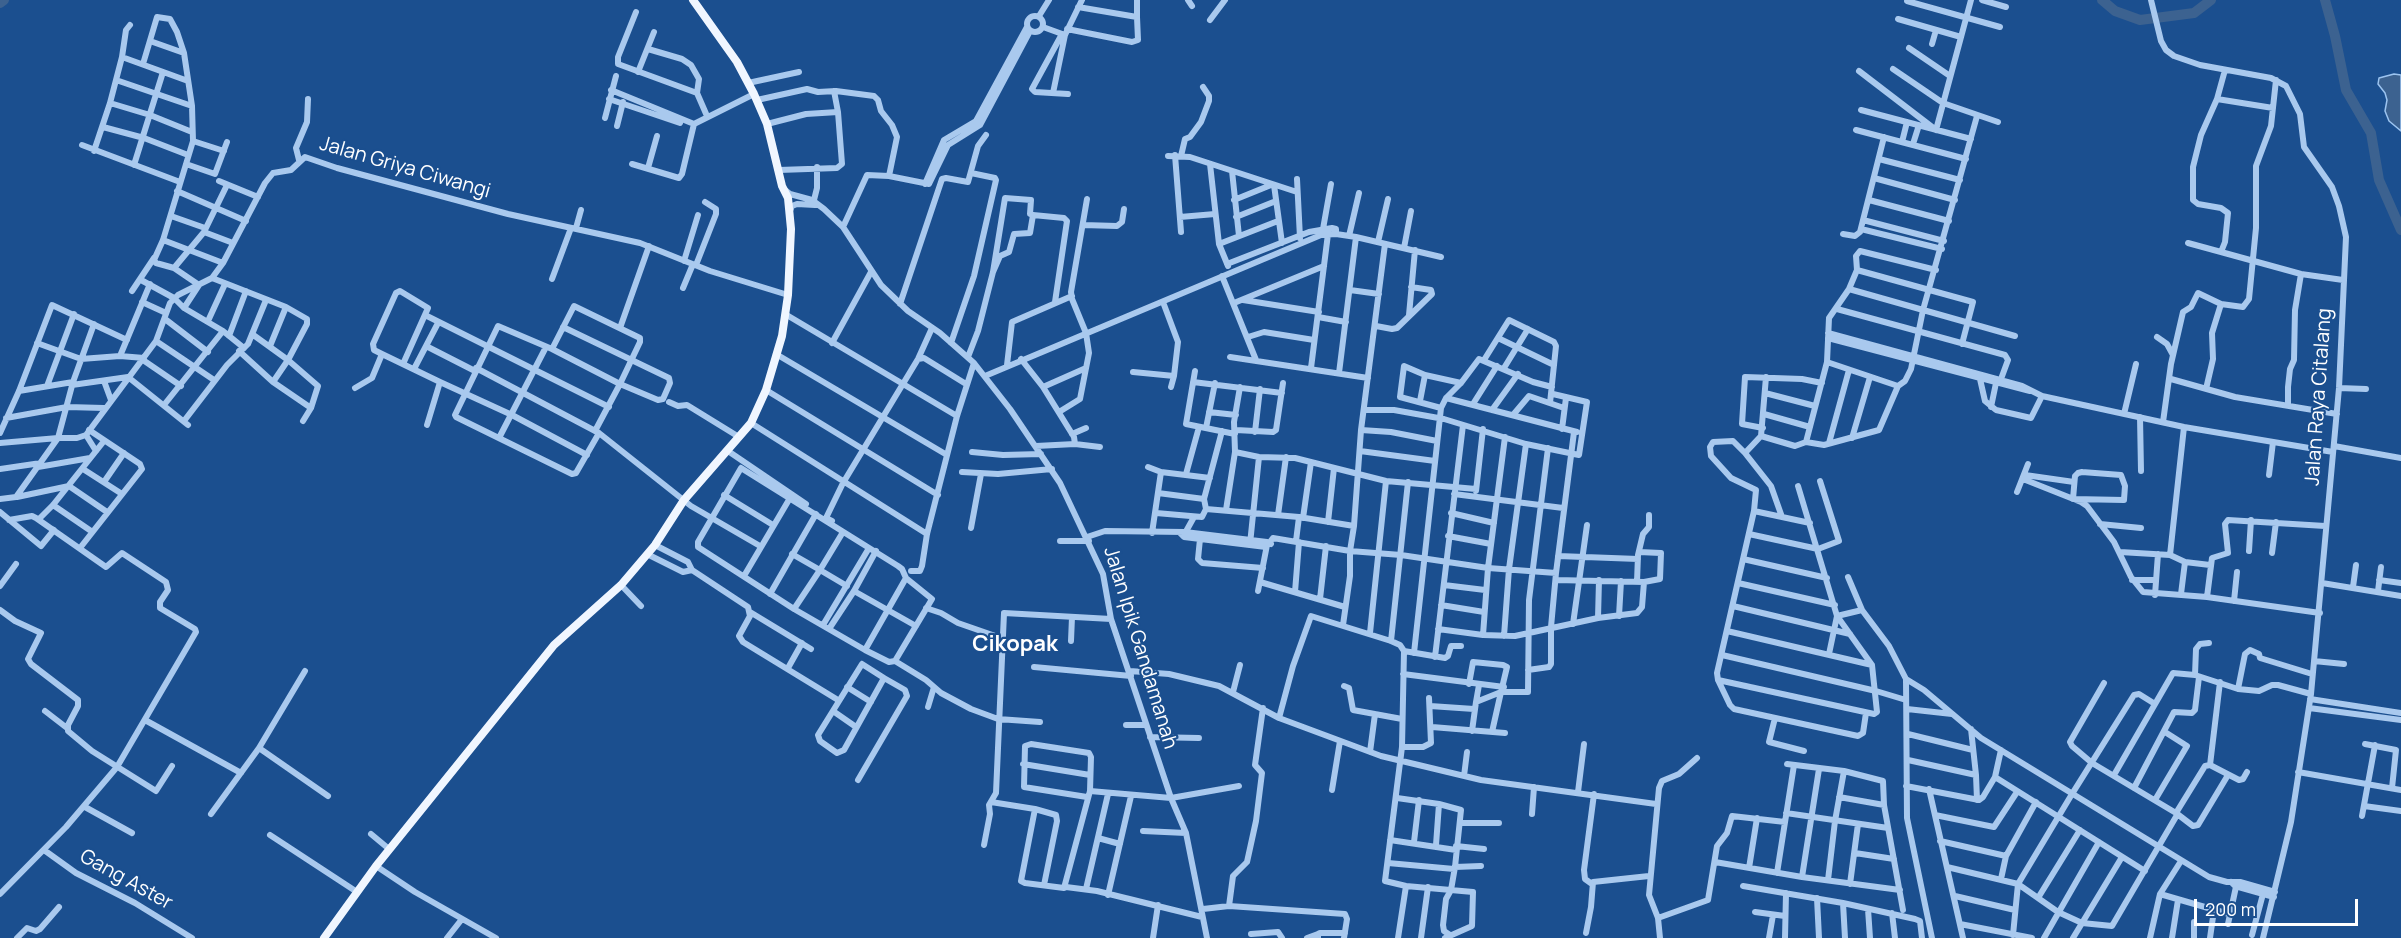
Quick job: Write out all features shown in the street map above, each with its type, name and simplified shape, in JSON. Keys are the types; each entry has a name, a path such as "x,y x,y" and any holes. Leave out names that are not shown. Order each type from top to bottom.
{"main road":[{"path":"324,938 389,849 554,645 621,585 655,545 684,500 751,423 766,390 788,295 790,229 788,198 782,186 767,124 756,97 728,47 693,0"}],"street":[{"path":"843,227 865,177 869,174 925,184 932,180 946,142 980,125 1029,29 1030,18 1039,16 1049,0"},
{"path":"1043,27 1065,33 1135,42 1138,40 1139,33 1137,0"},
{"path":"1210,20 1225,0"},
{"path":"1936,130 1971,0"},
{"path":"1982,0 2006,7"},
{"path":"2151,0 2161,41 2166,50 2174,56 2200,65 2276,80 2269,134 2256,166 2256,228 2249,299 2245,306 2221,304 2196,294 2193,305 2183,312 2163,422"},
{"path":"1907,1 2000,27"},
{"path":"1068,94 1035,92 1032,89 1080,3 1137,17"},
{"path":"636,12 617,61 621,66 697,93"},
{"path":"1029,29 1039,31 1043,27 1043,20 1039,16"},
{"path":"132,291 141,280 163,240 193,141 192,106 184,53 170,19 157,17 143,64"},
{"path":"1898,19 1961,37"},
{"path":"94,151 110,104 126,30 130,25"},
{"path":"1932,44 1936,30"},
{"path":"172,49 177,32"},
{"path":"638,72 654,32"},
{"path":"1053,93 1065,33"},
{"path":"150,41 184,53"},
{"path":"1909,48 1950,76"},
{"path":"648,49 682,59 691,65 699,79 697,93 707,116"},
{"path":"122,57 188,81"},
{"path":"1893,69 1943,103 1998,122"},
{"path":"2221,252 2225,242 2228,213 2221,208 2198,204 2193,200 2193,167 2201,135 2217,99 2224,70"},
{"path":"1859,71 1936,130"},
{"path":"134,165 163,72"},
{"path":"748,83 799,72"},
{"path":"605,118 616,76"},
{"path":"116,80 192,106"},
{"name":"Jalan Raya Citalang","path":"2263,938 2291,822 2320,613 2325,526 2339,388 2346,237 2332,187 2304,147 2300,114 2295,101 2286,86 2276,80"},
{"path":"1181,232 1174,156 1185,139 1190,137 1201,122 1209,101 1209,96 1203,87"},
{"path":"632,164 679,178 693,125 707,116 756,97 807,89 818,92 834,91 874,96 878,100 880,111 892,125 897,137 889,176"},
{"path":"611,90 693,125"},
{"path":"778,170 818,166 837,168 842,164 834,91"},
{"path":"299,160 296,148 307,122 308,99"},
{"path":"609,99 693,125"},
{"path":"2217,99 2274,108"},
{"path":"617,126 623,102"},
{"path":"110,104 192,132"},
{"path":"1861,110 1971,139"},
{"path":"767,124 806,114 838,112"},
{"path":"1902,142 1915,114"},
{"path":"1760,438 1794,446 1806,442 1824,446 1879,430 1898,386 1909,375 1923,310 1942,249 1977,116"},
{"path":"1913,144 1919,125"},
{"path":"103,127 144,138 188,156"},
{"path":"1856,130 1966,159"},
{"path":"648,168 657,135"},
{"path":"900,304 942,179 967,183 978,146 986,135"},
{"path":"1843,234 1855,236 1860,232 1884,137"},
{"path":"193,141 224,151"},
{"path":"186,164 215,174 227,141"},
{"path":"82,145 180,182"},
{"path":"1174,156 1210,164 1297,192"},
{"name":"Jalan Griya Ciwangi","path":"174,298 212,278 223,263 273,173 291,171 299,160 306,157 337,168 508,214 610,234 649,246 694,265 788,295"},
{"path":"1879,159 1960,180"},
{"path":"1210,164 1219,244 1230,272"},
{"path":"789,213 794,205 803,202 814,203 818,166"},
{"path":"1232,171 1239,236"},
{"path":"951,343 974,276 996,180 971,173"},
{"path":"1874,178 1955,200"},
{"path":"1296,179 1301,244"},
{"path":"219,181 258,197"},
{"path":"1323,229 1331,184"},
{"path":"174,268 204,230 227,185"},
{"path":"1234,200 1273,185"},
{"path":"1273,185 1282,243"},
{"name":"Jalan Ipik Gandamanah","path":"782,186 790,194 821,207 843,227 871,272 900,304 974,363 1052,470 1088,539 1103,574 1111,619 1171,798 1186,833 1207,938"},
{"path":"177,191 246,221"},
{"path":"1339,373 1359,193"},
{"path":"968,357 978,331 993,272 1005,198 1031,200 1030,234 1014,234 1009,252 1000,256 993,272"},
{"path":"1059,412 1080,399 1089,353 1086,333 1072,296 1087,199"},
{"path":"1343,625 1351,564 1350,551 1359,475 1361,430 1376,326 1382,243 1388,199"},
{"path":"1869,200 1949,221"},
{"path":"1236,217 1276,201"},
{"path":"683,288 716,214 716,209 705,202"},
{"path":"1083,225 1117,226 1122,222 1124,209"},
{"path":"552,279 581,210"},
{"path":"1404,248 1411,211"},
{"path":"1180,217 1215,214"},
{"path":"684,261 698,215"},
{"path":"1032,215 1064,218 1067,222 1055,302"},
{"path":"171,216 234,243"},
{"path":"1863,220 1944,241"},
{"path":"1219,244 1278,221"},
{"path":"1227,264 1323,229 1336,229 1336,234"},
{"path":"1861,229 1942,249"},
{"path":"1311,368 1328,234"},
{"path":"983,375 1163,302 1230,272 1328,234 1353,237 1442,257"},
{"path":"163,240 223,263"},
{"path":"2188,243 2301,274 2343,280"},
{"path":"620,327 649,246"},
{"path":"1409,315 1415,250"},
{"path":"1806,442 1827,363 1830,314 1837,309 1849,290 1857,270 1854,262 1856,255 1864,251 1936,270"},
{"path":"154,258 156,264 174,268 199,285 184,308"},
{"path":"1234,303 1324,266"},
{"path":"1857,270 1973,302 1962,344"},
{"path":"832,343 871,272"},
{"path":"2288,405 2290,369 2294,360 2295,310 2301,274"},
{"path":"1222,276 1256,360"},
{"path":"212,278 286,307 307,321 288,360 273,382"},
{"path":"141,280 174,298 184,308 223,331 273,382 311,408"},
{"path":"120,356 150,284"},
{"path":"208,321 225,284"},
{"path":"1376,326 1395,329 1432,292 1411,287"},
{"path":"1350,290 1379,294"},
{"path":"1849,290 2015,336"},
{"path":"229,336 246,291"},
{"path":"403,364 425,315 427,305 400,291 397,292 373,344 374,350 440,382 512,415 587,455"},
{"path":"1007,364 1012,322 1072,296"},
{"path":"0,443 76,438 87,433 156,341 174,298"},
{"path":"1243,299 1346,322"},
{"path":"19,391 128,377 186,423 214,380 242,350 252,334 266,300"},
{"path":"1163,302 1178,342 1171,387"},
{"path":"142,303 166,316 208,352"},
{"path":"2206,389 2213,359 2212,333 2221,304"},
{"path":"0,433 19,391 51,306 74,314 127,340"},
{"path":"499,438 535,369 549,348 563,327 572,308 575,306 640,338 640,342 631,361 620,384 609,407 597,432 587,455 576,473 572,474 456,417 455,411 499,326 549,348 620,384 658,400 663,399 670,382 669,378 631,361 563,327"},
{"path":"270,346 286,307"},
{"path":"1837,309 2005,355 2008,360 1991,407"},
{"path":"47,386 74,314"},
{"path":"785,314 957,416"},
{"path":"425,315 609,407"},
{"path":"1484,360 1509,320 1556,344 1550,403"},
{"path":"414,369 438,323"},
{"path":"16,497 58,438 73,384 94,324"},
{"path":"826,518 843,483 918,359 932,328"},
{"path":"1473,404 1517,348 1528,328"},
{"path":"164,405 223,331"},
{"path":"1248,337 1264,332 1314,340"},
{"path":"252,334 288,360 318,386 311,408 303,421"},
{"path":"1828,335 1980,379 1999,381"},
{"path":"2157,337 2167,344 2174,355"},
{"path":"1498,338 1554,365"},
{"path":"156,341 214,380"},
{"path":"37,342 81,359 120,356 144,359 181,386"},
{"path":"426,346 524,392 597,432 684,500 760,546"},
{"path":"355,388 372,378 382,354"},
{"path":"776,354 947,455"},
{"path":"1230,357 1368,378"},
{"path":"918,359 924,358 966,384"},
{"path":"1021,359 1059,412 1075,444"},
{"path":"1913,359 2022,386 2042,396 2184,428 2401,458"},
{"path":"1364,410 1394,410 1440,419 1483,429 1526,444 1580,454 1587,402 1566,398 1484,360 1477,361 1461,383 1446,398 1441,408 1440,419 1432,484 1414,653"},
{"path":"911,571 920,571 922,566 927,534 947,455 974,363"},
{"path":"1827,363 1898,386"},
{"path":"2124,414 2136,364"},
{"path":"1441,408 1400,397 1403,368 1407,366 1425,375 1461,383"},
{"path":"1043,387 1086,368"},
{"path":"1829,443 1849,370"},
{"path":"1195,371 1186,422 1222,431 1273,432 1276,430 1283,383"},
{"path":"1133,372 1174,376"},
{"path":"1492,410 1518,374"},
{"path":"1420,401 1425,375"},
{"path":"1763,428 1742,424 1743,378 1747,376 1802,379 1822,383"},
{"path":"1747,451 1760,438 1763,428 1766,377"},
{"path":"1852,438 1870,377"},
{"path":"1980,379 1983,397 1991,407 2031,418 2042,396"},
{"path":"2171,379 2254,401 2337,414"},
{"path":"104,381 111,400"},
{"path":"427,425 440,382"},
{"path":"1193,382 1282,393"},
{"path":"1186,474 1209,412 1215,384"},
{"path":"1226,510 1235,452 1236,415 1240,387"},
{"path":"2339,388 2366,389"},
{"path":"1255,432 1260,389"},
{"path":"766,390 938,495"},
{"path":"1765,393 1815,406"},
{"path":"1513,415 1527,397 1564,408"},
{"path":"1446,398 1584,434"},
{"path":"1562,429 1566,398"},
{"path":"669,402 678,406 687,405 739,437"},
{"path":"6,418 67,407 104,408"},
{"path":"1209,412 1236,415"},
{"path":"1764,414 1810,427"},
{"path":"2140,417 2141,471"},
{"path":"751,423 927,534"},
{"path":"1435,657 1462,425"},
{"path":"1072,434 1086,428"},
{"path":"2170,555 2184,428"},
{"path":"1476,492 1483,429"},
{"path":"1361,430 1391,432 1437,441"},
{"path":"1156,513 1200,518 1206,509 1204,499 1222,431"},
{"path":"1528,670 1550,666 1551,627 1558,556 1574,432"},
{"path":"80,548 91,531 142,469 140,464 124,453 87,433"},
{"path":"87,433 96,451"},
{"path":"1483,635 1485,590 1505,437"},
{"path":"39,519 69,486 104,441"},
{"path":"1782,517 1771,486 1747,451 1733,441 1713,442 1710,447 1711,456 1731,478 1756,490 1754,511 1717,674 1718,680 1731,708 1858,736 1863,733 1866,713"},
{"path":"2269,475 2273,442"},
{"path":"1036,446 1075,444 1100,447"},
{"path":"1504,636 1509,569 1526,444"},
{"path":"1403,674 1528,692 1528,632 1533,571 1548,448"},
{"path":"728,451 902,570 906,578 932,599 895,661"},
{"path":"1360,451 1435,461"},
{"path":"972,452 1003,455 1041,454"},
{"path":"1235,452 1259,457 1286,457 1386,481 1432,484 1454,491 1476,492 1540,506 1563,508"},
{"path":"104,482 124,453"},
{"path":"1250,542 1259,457"},
{"path":"1278,515 1286,457"},
{"path":"0,469 90,458"},
{"path":"1295,592 1297,542 1311,462"},
{"path":"2017,492 2028,464"},
{"path":"1148,467 1161,472 1210,478"},
{"path":"845,531 741,468 697,545 794,609 865,650 891,662 895,661 953,700 998,719 1040,722"},
{"path":"1328,522 1334,468"},
{"path":"83,469 122,494"},
{"path":"962,472 981,474 1052,470"},
{"path":"1152,533 1161,472"},
{"path":"2079,472 2121,475 2125,496 2121,501 2073,499 2074,482 2079,472"},
{"path":"971,528 981,474"},
{"path":"2024,477 2074,482"},
{"path":"2024,477 2087,506 2120,552 2132,580 2143,592 2155,595 2181,594 2207,597 2320,613"},
{"path":"1370,633 1386,481"},
{"path":"1749,534 1818,549 1839,540 1820,481"},
{"path":"1391,641 1408,482"},
{"path":"0,499 69,486 107,512"},
{"path":"1718,680 1866,713 1877,712 1872,665 1838,616 1797,486"},
{"path":"1158,493 1204,499"},
{"path":"724,495 773,525"},
{"path":"744,576 790,498"},
{"path":"53,504 91,531"},
{"path":"1206,509 1301,517 1354,526"},
{"path":"1754,511 1810,523"},
{"path":"0,512 41,546 54,530"},
{"path":"1451,513 1494,522"},
{"path":"770,594 816,514"},
{"path":"1438,629 1504,636 1641,611 1638,559 1643,534 1649,527 1649,515"},
{"path":"0,894 85,807 117,767 196,631 160,608 160,602 168,590 166,582 122,554 106,567 39,519 32,516 9,520"},
{"path":"1183,534 1194,517"},
{"path":"2207,597 2212,556 2228,553 2226,521 2251,520 2325,526"},
{"path":"2249,551 2251,520"},
{"path":"2272,553 2276,522"},
{"path":"2100,524 2141,528"},
{"path":"1573,624 1587,525"},
{"path":"794,609 845,531"},
{"path":"1060,541 1088,539 1105,531 1183,534 1268,544"},
{"path":"1183,534 1200,539 1217,538"},
{"path":"1448,536 1491,544"},
{"path":"1258,591 1268,544 1273,538 1350,551 1401,555 1488,568 1533,571 1578,580 1640,582 1660,579 1662,554 1660,552 1640,552"},
{"path":"1200,539 1198,559 1202,563 1263,568"},
{"path":"655,545 688,562 692,570 748,607 750,612 811,649"},
{"path":"1320,599 1326,546"},
{"path":"826,627 869,548"},
{"path":"826,627 854,591 876,552"},
{"path":"2120,552 2170,555 2185,562 2210,565"},
{"path":"647,554 683,572 692,570"},
{"path":"792,554 847,586"},
{"path":"2155,595 2158,554"},
{"path":"1558,556 1638,559"},
{"path":"1743,559 1827,578"},
{"path":"2181,594 2185,562"},
{"path":"0,586 16,564"},
{"path":"2353,587 2356,565"},
{"path":"2378,591 2381,567"},
{"path":"2234,601 2238,572"},
{"path":"1848,577 1862,610 1888,646 1906,679 1953,714 1972,732 2209,877 2275,893"},
{"path":"865,650 906,578"},
{"path":"1598,618 1599,580"},
{"path":"2132,580 2156,580"},
{"path":"2379,580 2401,583"},
{"path":"1619,616 1621,581"},
{"path":"1260,582 1345,608"},
{"path":"1738,583 1834,605"},
{"path":"2322,583 2401,596"},
{"path":"621,585 641,606"},
{"path":"1444,585 1485,590"},
{"path":"854,591 916,626"},
{"path":"1441,606 1484,612"},
{"path":"1733,606 1851,634"},
{"path":"926,608 941,613 958,623 1004,639"},
{"path":"0,610 15,621 41,633 28,659 31,664 78,700 78,706 67,728"},
{"path":"1838,616 1862,610"},
{"path":"750,612 741,631 741,639 838,700"},
{"path":"984,845 990,814 989,805 996,793 1004,614 1111,619"},
{"path":"1279,718 1308,618 1312,616 1343,625 1400,645 1404,651 1402,747 1385,881 1388,884 1428,887 1451,890 1473,892 1472,926 1447,936 1443,925 1446,899 1451,890 1460,809 1419,800 1397,798"},
{"path":"1829,654 1838,616"},
{"path":"1071,641 1072,617"},
{"path":"1727,630 1872,665"},
{"path":"2134,788 2174,712 2192,713 2195,710 2196,649 2200,644 2208,643"},
{"path":"788,668 802,644"},
{"path":"1404,651 1446,658 1451,646 1461,646"},
{"path":"2238,689 2244,654 2250,650 2259,654 2260,658 2312,674"},
{"path":"1722,655 1906,700"},
{"path":"2314,661 2344,664"},
{"path":"1469,684 1471,663 1506,666 1503,690 1492,732"},
{"path":"858,780 907,696 905,690 862,664 818,735 821,743 839,753 844,750 884,678"},
{"path":"1233,692 1240,665"},
{"path":"1034,667 1182,676 1219,686 1279,718 1370,752 1464,776 1656,804"},
{"path":"211,814 259,748 305,671"},
{"path":"2114,775 2171,674 2197,676 2238,689 2259,691 2272,685 2278,685 2310,697 2401,720"},
{"path":"1906,679 1908,823 1932,938"},
{"path":"2104,682 2070,742 2092,763 2155,800 2193,826 2198,825 2228,775"},
{"path":"2210,765 2220,682"},
{"path":"1472,731 1479,684"},
{"path":"1344,686 1349,688 1352,709 1402,719"},
{"path":"848,687 871,702"},
{"path":"928,707 934,687"},
{"path":"1430,705 1475,705 1503,690"},
{"path":"2013,935 2018,884 2072,794 2134,695 2139,694 2156,704"},
{"path":"1402,747 1428,746 1432,741 1430,698"},
{"path":"1229,906 1233,876 1247,861 1256,821 1262,773 1255,766 1254,751 1263,708"},
{"path":"2308,708 2377,714 2401,713"},
{"path":"1907,709 1953,714"},
{"path":"45,711 92,751 158,791 172,766"},
{"path":"833,711 856,727"},
{"path":"1370,752 1375,714"},
{"path":"1775,717 1769,742 1804,751"},
{"path":"146,720 242,773"},
{"path":"1126,725 1146,725"},
{"path":"1432,727 1505,734"},
{"path":"1971,729 1977,800"},
{"path":"2155,800 2187,746 2165,732"},
{"path":"1908,734 1973,750"},
{"path":"1150,737 1199,738"},
{"path":"1332,790 1340,741"},
{"path":"1578,792 1584,744"},
{"path":"2365,744 2396,750 2392,788"},
{"path":"1066,887 1089,794 1091,757 1086,752 1027,745 1024,748 1023,764 1025,788 1089,794 1171,798 1239,786"},
{"path":"2362,816 2375,745"},
{"path":"259,748 328,796"},
{"path":"1906,786 1977,800 1983,797 1995,777 2001,750"},
{"path":"1464,776 1467,752"},
{"path":"1660,938 1658,918 1650,899 1649,876 1656,804 1662,781 1679,774 1697,758"},
{"path":"1908,760 1976,775"},
{"path":"1023,764 1090,776"},
{"path":"1776,873 1785,822 1790,765 1844,771 1881,779 1884,783 1884,805 1903,910"},
{"path":"2210,765 2241,780 2247,772"},
{"path":"1947,867 2018,884 2058,912 2082,922 2112,926 2203,768 2210,765"},
{"path":"1802,878 1819,769"},
{"path":"1828,880 1844,771"},
{"path":"2298,772 2401,790"},
{"path":"1995,777 2145,872"},
{"path":"1532,814 1534,787"},
{"path":"1929,789 1963,938"},
{"path":"1935,815 1994,827 2017,792"},
{"path":"1086,889 1108,794"},
{"path":"1592,884 1585,879 1584,870 1594,794"},
{"path":"1107,895 1131,796"},
{"path":"1839,797 1884,805"},
{"path":"1414,842 1419,800"},
{"path":"992,802 1035,809 1054,814 1057,818 1044,885"},
{"path":"2001,879 2006,856 2036,802"},
{"path":"1436,845 1439,804"},
{"path":"2364,806 2401,811"},
{"path":"85,807 132,833"},
{"path":"1035,809 1021,881 1024,883 1053,888 1086,889 1202,917"},
{"path":"1786,813 1888,828"},
{"path":"1658,918 1708,900 1717,846 1728,831 1732,816 1785,822"},
{"path":"1749,868 1757,818"},
{"path":"1460,823 1499,823"},
{"path":"1850,884 1858,824"},
{"path":"2038,898 2080,830"},
{"path":"1143,831 1186,833"},
{"path":"371,834 389,849"},
{"path":"270,835 357,892"},
{"path":"1098,838 1119,844"},
{"path":"1390,840 1484,849"},
{"path":"1940,842 2006,856"},
{"path":"2044,938 2099,842"},
{"name":"Gang Aster","path":"44,850 76,873 142,907 192,938"},
{"path":"1855,853 1894,859"},
{"path":"2073,938 2122,857"},
{"path":"2150,938 2160,894 2181,861"},
{"path":"1715,862 1802,878 1900,890"},
{"path":"1388,863 1454,868 1481,867"},
{"path":"376,866 408,888 496,938"},
{"path":"1586,933 1591,907 1592,884 1597,880 1649,876"},
{"path":"2234,883 2263,894 2275,893"},
{"path":"2228,924 2234,883"},
{"path":"1398,938 1406,886"},
{"path":"1743,886 1843,903 1918,920 1922,938"},
{"path":"1421,938 1428,887"},
{"path":"1785,938 1786,893"},
{"path":"2160,894 2229,914"},
{"path":"2252,935 2263,894"},
{"path":"1955,896 2015,910"},
{"path":"1817,898 1819,938"},
{"path":"2172,938 2178,900"},
{"path":"1843,903 1845,938"},
{"path":"1154,938 1158,905"},
{"path":"1203,909 1229,906 1345,914 1347,919 1344,936 1306,938"},
{"path":"17,938 27,928 36,931 40,929 59,908"},
{"path":"1868,909 1870,938"},
{"path":"2210,938 2214,910"},
{"path":"1755,912 1785,916"},
{"path":"1892,913 1895,938"},
{"path":"1769,938 1773,915"},
{"path":"447,938 462,919"},
{"path":"2194,922 2194,938"},
{"path":"1960,924 2032,938"},
{"path":"1251,934 1278,932 1282,938"}],"water":[{"path":"2394,74 2401,75 2401,131 2389,121 2385,111 2387,100 2385,93 2378,84 2379,78"}],"waterway":[{"path":"0,3 4,0"},
{"path":"2102,0 2115,11 2140,20 2194,13 2211,0"},
{"path":"2325,0 2346,90 2371,133 2379,180 2401,230"}],"district":[{"name":"Cikopak","path":"1015,645"}]}
